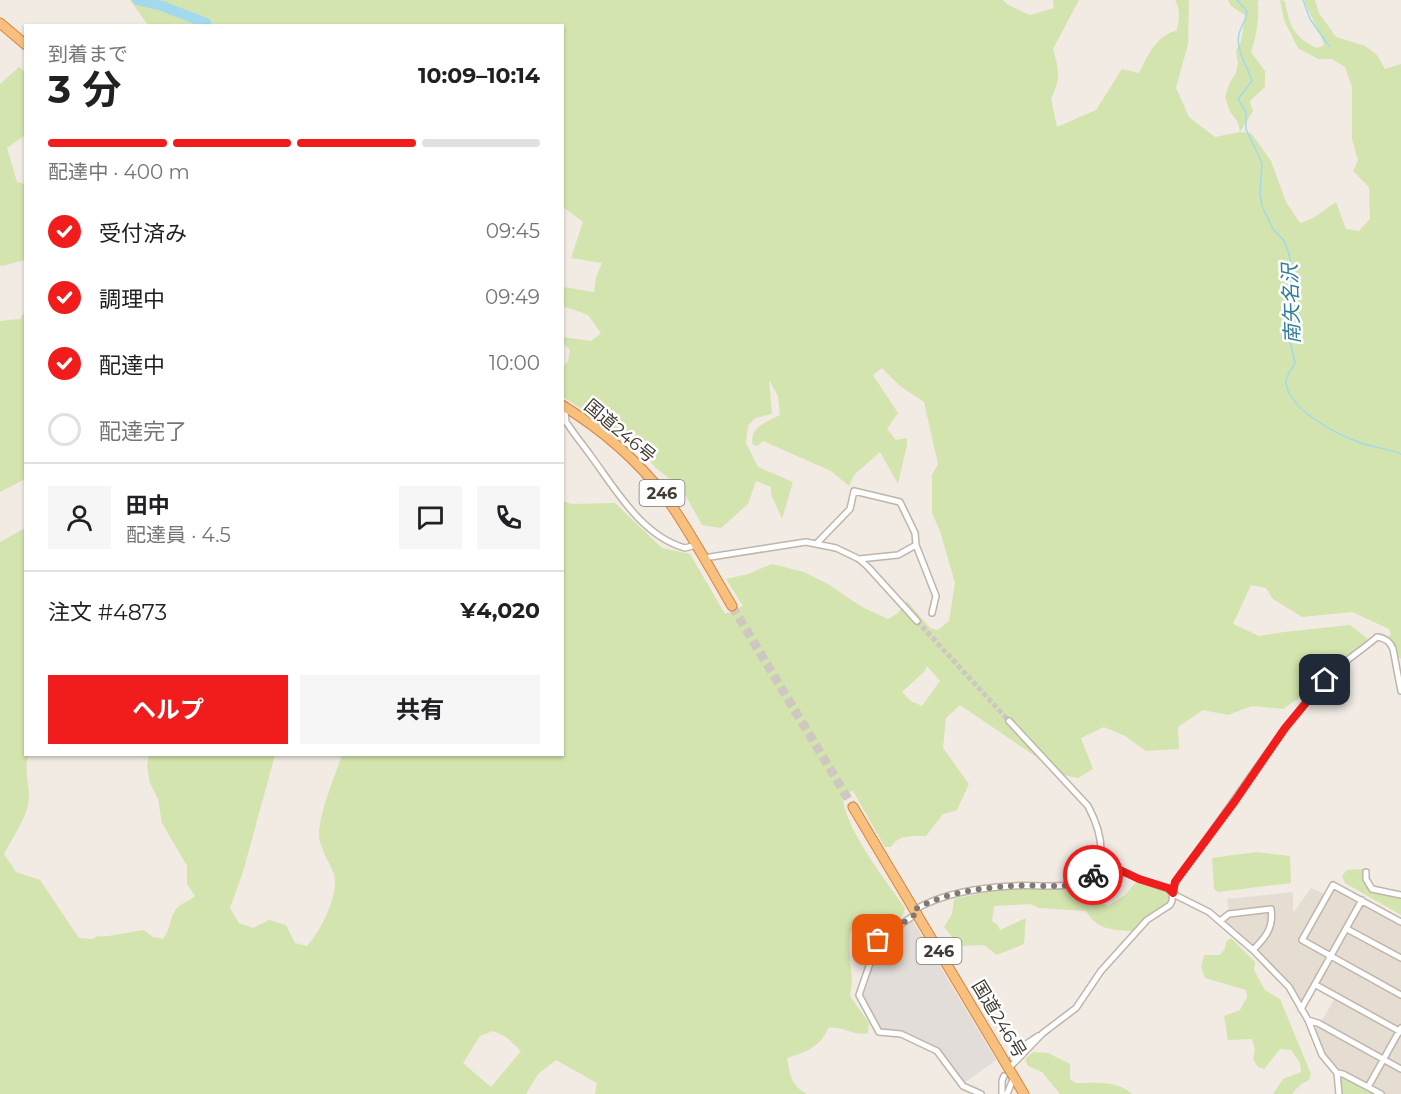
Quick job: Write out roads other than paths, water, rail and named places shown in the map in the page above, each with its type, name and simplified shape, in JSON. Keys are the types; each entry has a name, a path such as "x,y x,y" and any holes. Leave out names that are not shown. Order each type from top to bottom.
{"highway":[{"path":"0,23 24,43"},
{"name":"国道246号","path":"564,406 598,429 648,476 670,504 732,606"},
{"name":"国道246号","path":"853,807 1009,1074 1024,1094"}],"street":[{"path":"564,409 568,426 633,512 657,534 670,542 686,548 696,545"},
{"path":"817,543 850,509 854,491 900,502 915,533 916,545 936,596 932,613"},
{"path":"704,558 794,543 817,543 846,552 858,559 878,577 917,621"},
{"path":"858,559 898,555 916,545"},
{"path":"1002,1094 1002,1081 1041,1035 1076,1008 1120,948 1147,920 1170,905 1175,882 1285,728 1335,670 1377,637 1381,638 1390,643 1393,649 1401,691"},
{"path":"981,1094 963,1086 937,1052 901,1034 879,1032 859,995 878,940 937,898 1014,885 1069,886 1095,874 1101,861 1100,837 1088,806 1009,721"},
{"path":"1101,861 1139,879 1168,888 1209,912 1253,950 1289,987 1308,1020 1322,1055 1337,1074 1339,1094"},
{"path":"1366,872 1366,879 1372,889 1401,896"},
{"path":"1401,922 1333,885 1302,940 1401,995"},
{"path":"1300,1009 1316,985 1362,900"},
{"path":"1220,921 1229,914 1271,909 1272,919 1267,936 1253,950"},
{"path":"1347,929 1401,958"},
{"path":"1316,985 1400,1030 1368,1087"},
{"path":"1308,1020 1318,1023 1401,1069"},
{"path":"1013,1058 1016,1051 1041,1035"},
{"path":"1007,1094 1009,1074"},
{"path":"1337,1074 1343,1074 1380,1094"}],"waterway":[{"path":"137,0 162,6 206,24"},
{"name":"南矢名沢","path":"1237,0 1247,11 1238,40 1240,52 1252,81 1238,99 1246,112 1246,129 1262,163 1260,194 1262,206 1273,229 1284,241 1292,271 1289,296 1295,317 1289,338 1295,362 1286,380 1289,393 1304,411 1336,432 1361,443 1401,454"},
{"path":"1303,0 1310,19 1329,46"}],"tunnel":[{"path":"732,606 853,807"},
{"path":"917,621 1009,721"}]}
